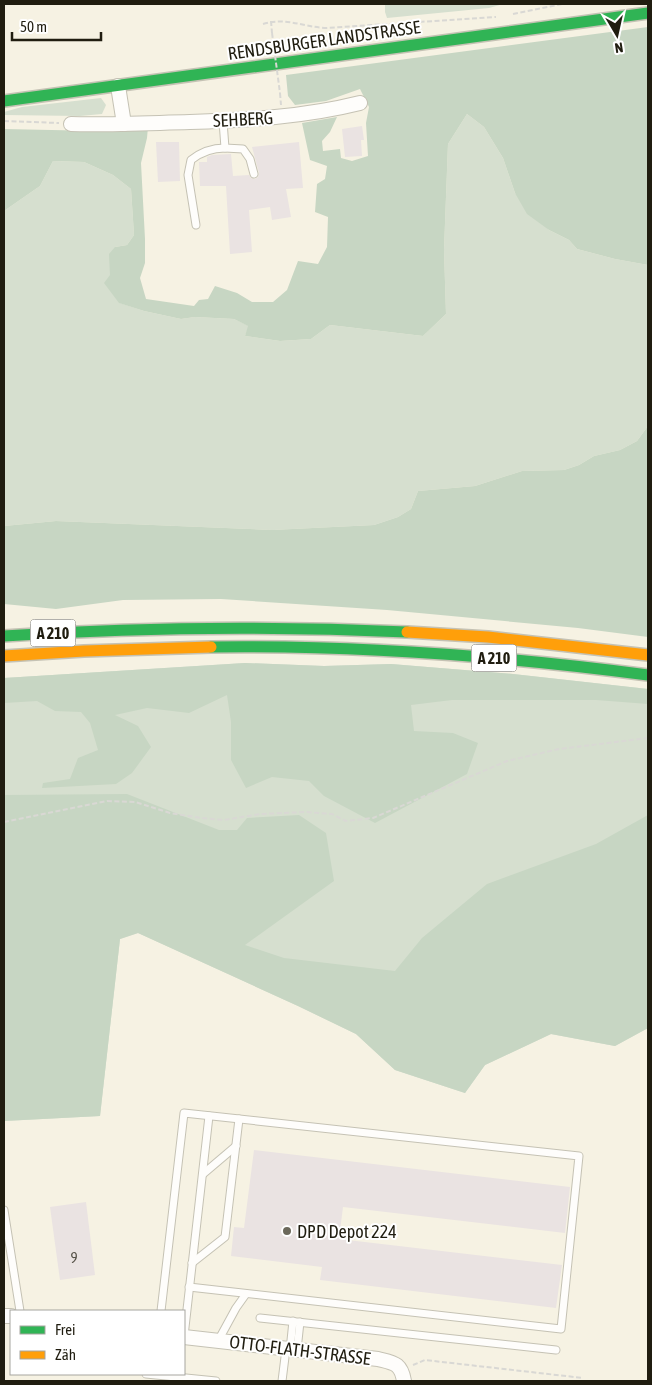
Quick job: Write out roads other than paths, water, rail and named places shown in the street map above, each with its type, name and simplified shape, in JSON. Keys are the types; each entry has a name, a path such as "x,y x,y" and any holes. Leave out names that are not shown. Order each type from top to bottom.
{"main road":[{"name":"RENDSBURGER LANDSTRASSE","path":"4,101 648,13"},
{"path":"20,624 102,630"},
{"name":"A 210","path":"4,636 102,630 261,627 409,632 538,642 648,654"},
{"name":"A 210","path":"4,656 182,647 340,648 435,653 648,674"},
{"path":"4,664 55,652"}],"street":[{"path":"118,86 124,124"},
{"name":"SEHBERG","path":"71,124 124,124 283,117 337,109 360,103"},
{"name":"OTTO-FLATH-STRASSE","path":"185,1336 378,1359 394,1363 403,1376"}],"lane":[{"path":"223,120 225,148"},
{"path":"196,225 188,175 191,160 198,154 216,148 243,149 250,159 254,174"},
{"path":"161,1310 184,1113 579,1156 560,1328 189,1287"},
{"path":"185,1326 209,1116"},
{"path":"192,1262 225,1237 239,1119"},
{"path":"202,1174 236,1146"},
{"path":"4,1210 20,1310"},
{"path":"218,1341 246,1294"},
{"path":"260,1318 556,1350"},
{"path":"282,1381 297,1322"},
{"path":"156,1375 216,1381"}],"place":[{"name":"DPD Depot 224","path":"287,1231"}]}
